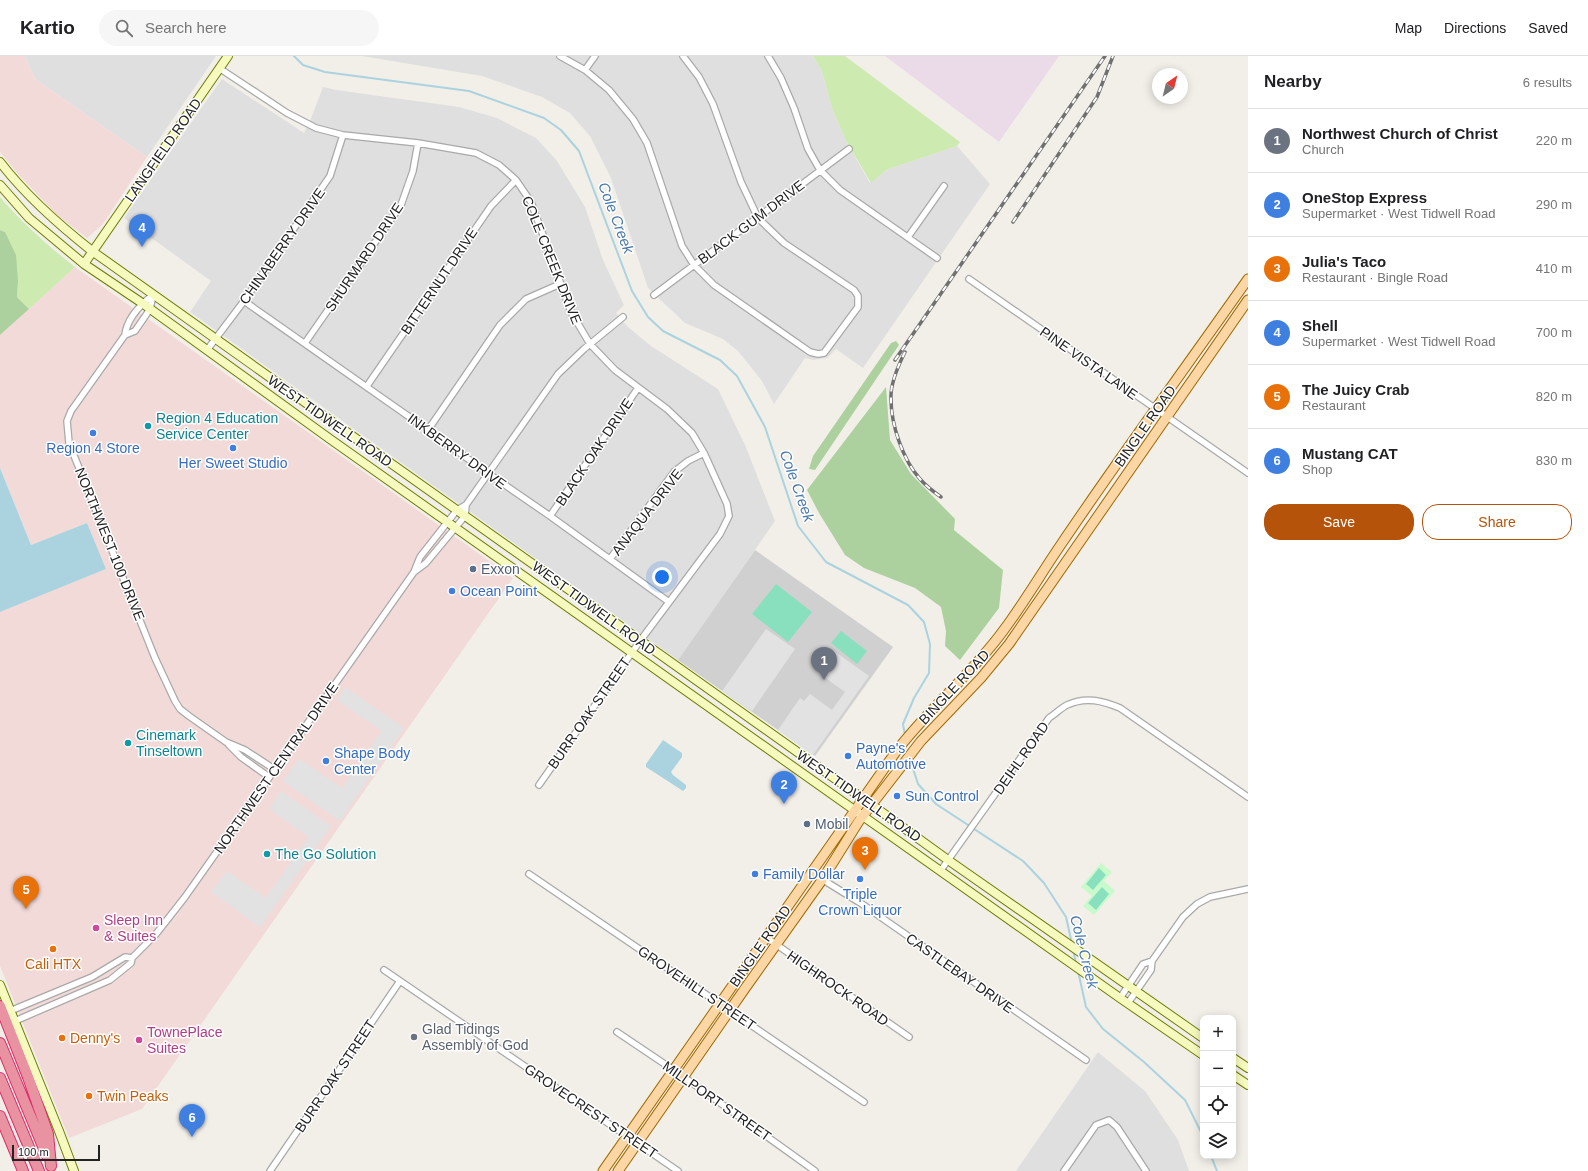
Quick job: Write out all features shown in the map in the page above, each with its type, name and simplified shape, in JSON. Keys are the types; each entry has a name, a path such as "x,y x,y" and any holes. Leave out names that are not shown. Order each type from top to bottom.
{"highway":[{"path":"0,1006 28,1077 48,1134 52,1169"},
{"path":"0,1043 52,1169"},
{"path":"0,1078 39,1171"},
{"path":"0,1116 22,1171"}],"main road":[{"name":"LANGFIELD ROAD","path":"84,264 228,56"},
{"name":"WEST TIDWELL ROAD","path":"0,162 9,174 41,207 92,252 466,516 948,860 1200,1036"},
{"name":"WEST TIDWELL ROAD","path":"0,185 29,218 84,264 142,303 330,439 941,870 1128,1004 1200,1050"},
{"name":"BINGLE ROAD","path":"603,1171 719,1003 767,938 896,753 919,724 984,656 1022,605 1062,543 1248,279"},
{"name":"BINGLE ROAD","path":"618,1171 729,1010 777,945 864,816 926,735 990,668 1009,644 1248,300"},
{"path":"1220,318 1230,325"},
{"path":"330,439 337,426"},
{"path":"1086,509 1098,516"},
{"path":"1022,605 1032,611"},
{"path":"714,710 722,699"},
{"path":"942,699 951,708"},
{"path":"773,752 780,740"},
{"path":"997,910 1004,898"},
{"path":"0,985 74,1171"},
{"path":"1236,1060 1248,1068"},
{"path":"1236,1077 1248,1085"}],"street":[{"path":"560,56 585,70 609,90 633,119 647,143 682,246 694,265 714,285 810,352 818,354 824,353 858,307 858,296 854,290 784,243 758,218 741,182 713,104 699,77 683,56"},
{"path":"585,70 595,56"},
{"path":"768,56 781,78 794,108 808,149 820,170 840,190 937,258"},
{"name":"COLE CREEK DRIVE","path":"219,68 256,94 316,128 343,135 418,144 476,154 499,165 516,180 531,202 571,312 590,344 615,370 667,409 692,433 704,453 727,504 729,516 720,534 669,602"},
{"name":"CHINABERRY DRIVE","path":"207,350 244,301 330,176 343,135"},
{"name":"SHURMARD DRIVE","path":"305,343 401,205 414,171 418,144"},
{"name":"BLACK GUM DRIVE","path":"654,295 849,149"},
{"name":"BITTERNUT DRIVE","path":"367,386 491,206 516,180"},
{"path":"908,237 944,186"},
{"name":"PINE VISTA LANE","path":"969,279 1248,473"},
{"path":"428,430 500,324 526,299 560,284"},
{"name":"NORTHWEST 100 DRIVE","path":"153,295 142,303 126,326 124,335 71,411 67,421 69,443 155,658 175,701 184,713 226,742 241,757 269,777"},
{"name":"NORTHWEST 100 DRIVE","path":"124,335 135,331 150,309 153,295"},
{"name":"INKBERRY DRIVE","path":"244,301 367,386 669,602"},
{"path":"457,510 466,505 558,374 590,344 623,317"},
{"name":"BLACK OAK DRIVE","path":"550,516 638,388"},
{"name":"ANAQUA DRIVE","path":"610,559 674,472 688,460 704,453"},
{"path":"466,505 466,516"},
{"name":"NORTHWEST CENTRAL DRIVE","path":"15,1021 110,980 131,963 132,958 156,934 185,897 414,572 420,557 457,510"},
{"name":"NORTHWEST CENTRAL DRIVE","path":"414,572 426,563 466,516"},
{"name":"BURR OAK STREET","path":"539,784 669,602"},
{"name":"DEIHL ROAD","path":"941,870 1049,718 1067,705 1086,700 1101,701 1120,708 1248,797"},
{"name":"NORTHWEST 100 DRIVE","path":"226,742 245,750 274,769"},
{"name":"CASTLEBAY DRIVE","path":"812,873 862,904 1086,1060"},
{"name":"GROVEHILL STREET","path":"529,874 864,1102"},
{"path":"1128,1004 1151,970 1152,961 1183,917 1197,904 1210,897 1248,889"},
{"name":"HIGHROCK ROAD","path":"767,938 909,1037"},
{"name":"NORTHWEST CENTRAL DRIVE","path":"10,1011 92,977 126,957 132,958"},
{"path":"1120,998 1143,964 1152,961"},
{"name":"GROVECREST STREET","path":"384,970 678,1171"},
{"name":"BURR OAK STREET","path":"270,1171 400,981"},
{"path":"79,983 82,993"},
{"name":"MILLPORT STREET","path":"617,1032 684,1077 815,1171"},
{"path":"1064,1171 1096,1125 1108,1120 1117,1126 1146,1171"}],"shaded area":[{"path":"0,56 25,56 35,79 147,157 103,224 87,238 56,214 18,174 0,152"},
{"path":"25,56 216,56 147,157 35,79"},
{"path":"362,56 813,56 822,71 832,108 846,141 870,183 886,170 957,146 990,184 863,368 836,349 827,358 813,360 805,358 774,404 762,381 738,351 723,339 685,323 648,288 611,178 590,136 570,113 542,97 482,76"},
{"path":"885,56 1059,56 999,142"},
{"path":"222,79 304,133 323,87 459,107 497,118 536,138 557,161 585,207 603,260 624,305 616,313 628,327 651,346 718,389 745,445 775,521 678,660 190,312 211,281 124,218"},
{"path":"75,267 513,578 142,1109 69,1138 0,966 0,612 106,569 87,523 31,545 0,468 0,335"},
{"path":"755,550 893,647 815,756 678,660"},
{"path":"766,629 795,649 752,711 722,691"},
{"path":"829,651 832,653 834,651 869,676 813,755 778,730 800,698 804,701 810,694 832,710 845,692 820,674 823,670 818,667"},
{"path":"345,687 404,728 340,821 283,781 299,759 342,788 382,731 337,700"},
{"path":"281,791 331,826 260,927 211,892 227,871 266,898 309,837 269,809"},
{"path":"1098,1052 1145,1091 1178,1140 1189,1171 1016,1171"}],"green space":[{"path":"813,56 845,56 960,142 957,146 886,170 871,183 846,141 832,108 822,71"},
{"path":"0,197 36,234 75,267 29,309 17,297 18,281 5,232 0,230"},
{"path":"0,230 5,232 16,255 18,281 17,297 29,309 0,335"},
{"path":"896,341 899,345 815,470 809,469 813,456 891,343"},
{"path":"886,387 890,440 911,474 955,519 954,530 1003,570 999,608 960,660 945,646 946,631 941,607 915,588 864,568 845,555 819,513 807,490"},
{"path":"776,584 812,612 788,642 752,614"},
{"path":"841,631 867,651 857,664 831,643"},
{"path":"1101,863 1112,872 1104,881 1115,891 1094,915 1083,906 1092,896 1081,887"},
{"path":"1099,868 1106,875 1093,890 1086,884"},
{"path":"1102,887 1109,894 1096,910 1088,903"}],"water":[{"path":"0,468 31,545 87,523 106,569 0,612"},
{"path":"663,740 682,753 682,757 671,772 686,785 686,788 683,791 646,767 646,764"}],"waterway":[{"name":"Cole Creek","path":"294,56 303,65 325,72 469,91 544,118 561,130 579,151 632,291 648,317 663,331 720,360 737,376 765,427 798,526 826,562 908,605 924,622 930,644 929,673 914,698 903,724 905,735"},
{"name":"Cole Creek","path":"910,759 918,784 936,804 1023,861 1044,883 1066,917 1072,944"},
{"name":"Cole Creek","path":"1073,950 1076,963"},
{"name":"Cole Creek","path":"1078,971 1086,1007 1103,1029 1144,1062 1185,1100 1200,1130"},
{"name":"Cole Creek","path":"1212,1159 1217,1171"}],"railway":[{"path":"895,360 1105,56"},
{"path":"1013,222 1097,97 1113,56"},
{"path":"905,352 895,375 892,387 893,420 899,442 908,462 920,479 941,497"}],"place":[{"name":"Shell","path":"142,247"},
{"name":"Region 4 Education Service Center","path":"148,426"},
{"name":"Region 4 Store","path":"93,433"},
{"name":"Her Sweet Studio","path":"233,448"},
{"name":"Exxon","path":"473,569"},
{"name":"Ocean Point","path":"452,591"},
{"name":"Northwest Church of Christ","path":"824,680"},
{"name":"Cinemark Tinseltown","path":"128,743"},
{"name":"Payne's Automotive","path":"848,756"},
{"name":"Shape Body Center","path":"326,761"},
{"name":"Sun Control","path":"897,796"},
{"name":"OneStop Express","path":"784,804"},
{"name":"Mobil","path":"807,824"},
{"name":"The Go Solution","path":"267,854"},
{"name":"Julia's Taco","path":"865,870"},
{"name":"Family Dollar","path":"755,874"},
{"name":"Triple Crown Liquor","path":"860,879"},
{"name":"The Juicy Crab","path":"26,909"},
{"name":"Sleep Inn & Suites","path":"96,928"},
{"name":"Cali HTX","path":"53,949"},
{"name":"Glad Tidings Assembly of God","path":"414,1037"},
{"name":"Denny's","path":"62,1038"},
{"name":"TownePlace Suites","path":"139,1040"},
{"name":"Twin Peaks","path":"89,1096"},
{"name":"Mustang CAT","path":"192,1137"}]}
